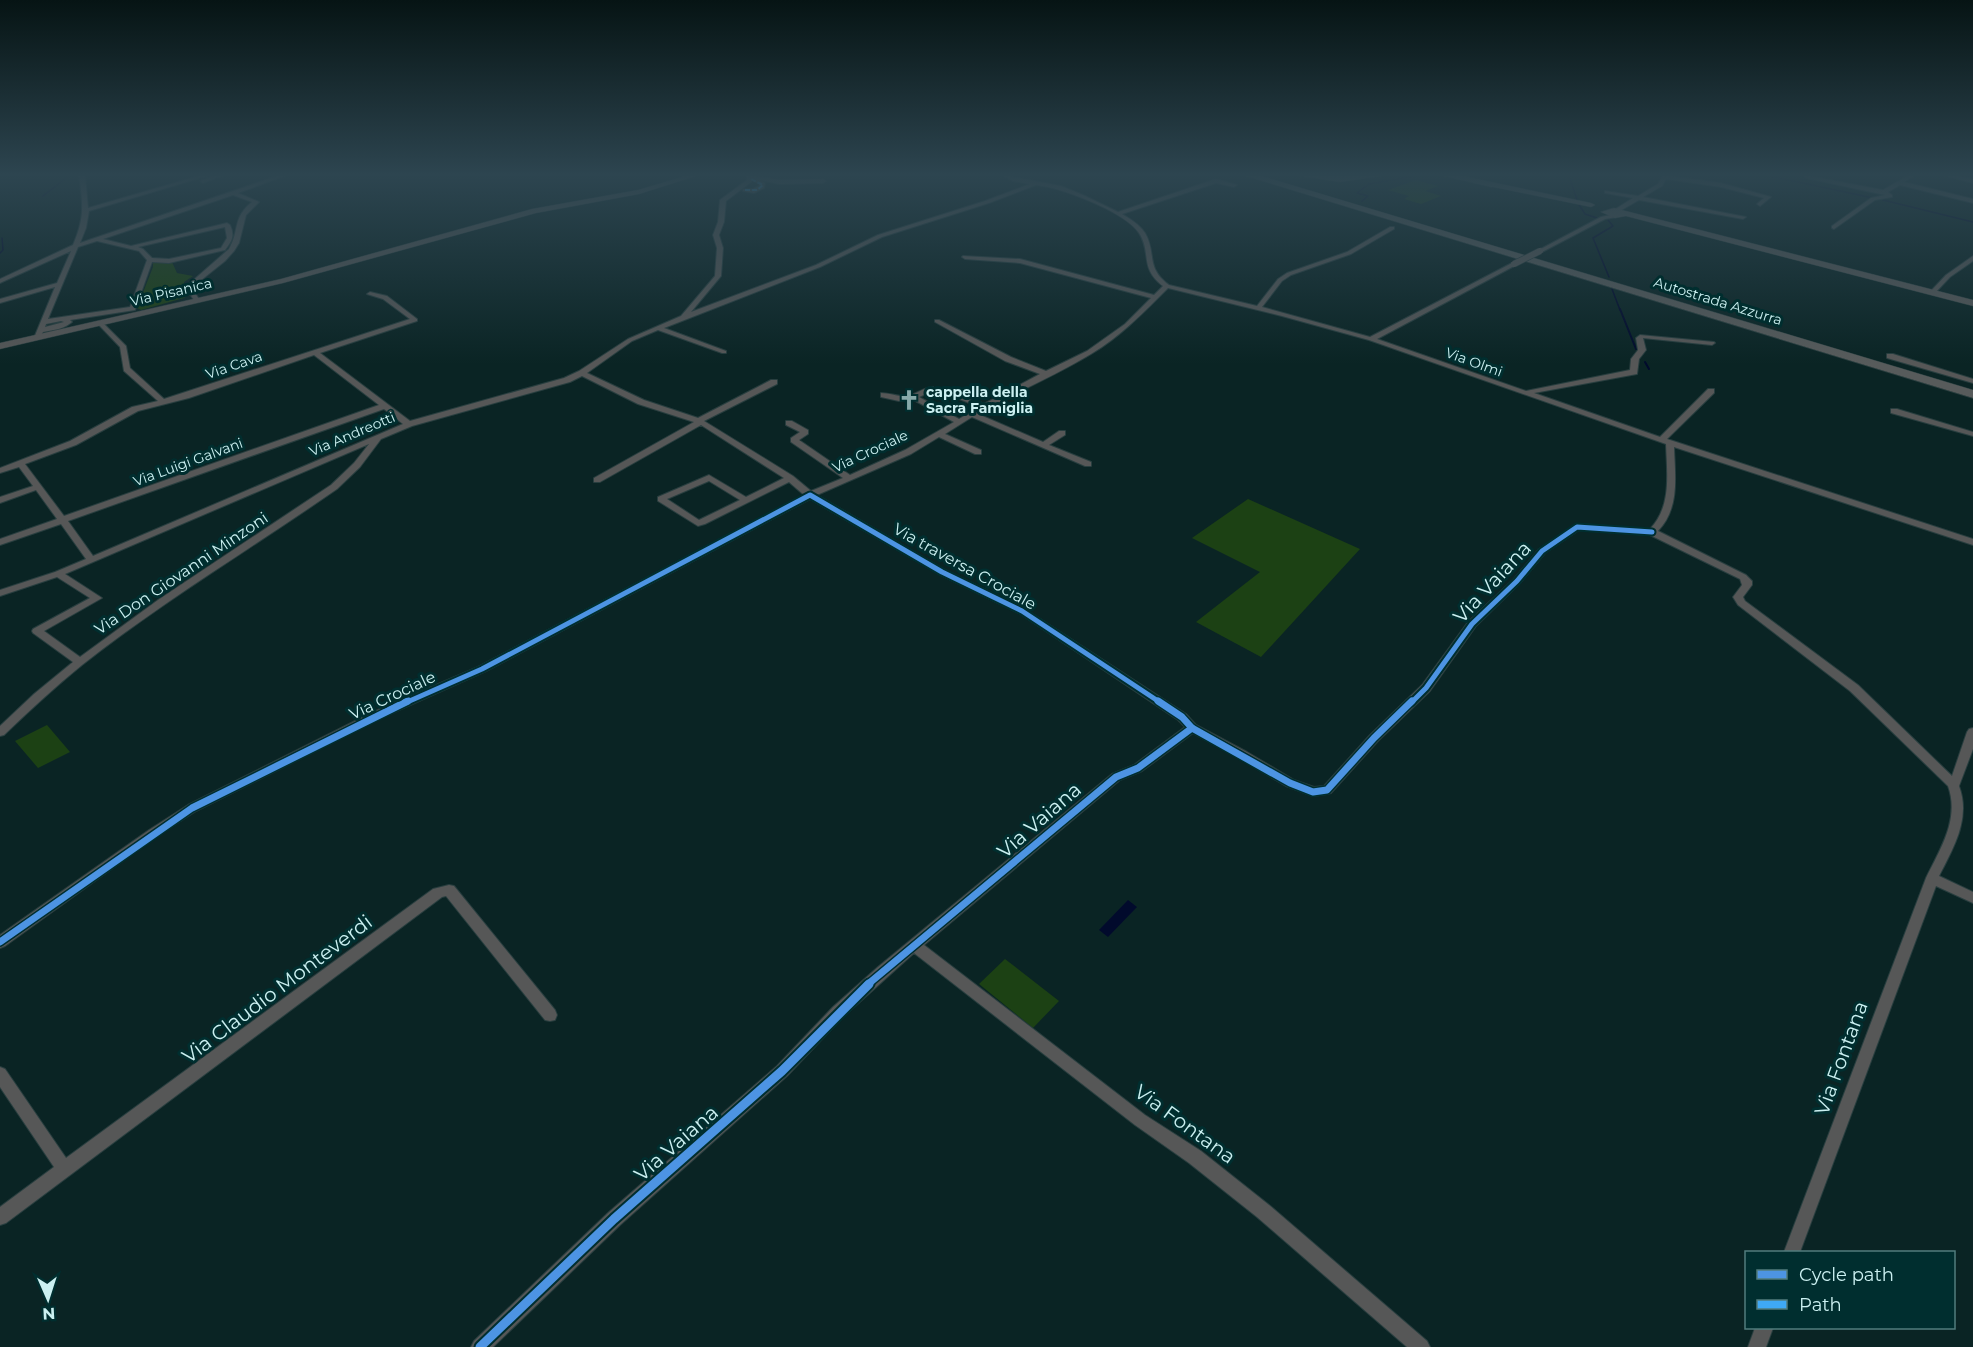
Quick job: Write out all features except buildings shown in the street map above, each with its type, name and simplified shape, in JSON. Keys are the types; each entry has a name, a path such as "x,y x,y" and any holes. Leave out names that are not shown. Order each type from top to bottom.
{"highway":[{"name":"Autostrada Azzurra","path":"1456,238 1973,394"},
{"name":"Autostrada Azzurra","path":"1470,238 1973,389"}],"main road":[{"path":"1719,238 1973,303"}],"street":[{"path":"39,334 78,238"},
{"path":"0,280 99,238"},
{"path":"132,247 171,238"},
{"path":"96,239 141,249 150,260 168,261 224,249 231,238"},
{"path":"196,299 190,290 192,284 230,253 235,245 236,238"},
{"name":"Via Pisanica","path":"0,346 39,334 100,323 322,271 440,238"},
{"name":"Via Andreotti","path":"0,593 92,560 409,424 549,387 582,373 611,351 683,317 718,276 720,248 717,238"},
{"path":"683,317 727,303 818,266 876,238"},
{"path":"1143,238 1149,268 1154,276 1167,286"},
{"path":"1259,307 1280,280 1289,274 1349,253 1375,238"},
{"path":"1371,339 1566,238"},
{"path":"965,257 1020,261 1156,297"},
{"path":"1932,292 1948,276 1973,258"},
{"path":"44,322 133,309 150,260"},
{"path":"0,301 60,284"},
{"name":"Via Crociale","path":"0,942 153,833 192,808 377,715 482,669 810,495 908,452 1044,373 1111,338 1167,286"},
{"name":"Via Olmi","path":"1167,286 1259,307 1371,339 1666,441 1973,542"},
{"name":"Via Cava","path":"0,471 73,443 120,416 415,320 385,297 370,294"},
{"path":"39,334 68,323 62,319"},
{"path":"937,321 1008,359 1044,373"},
{"path":"100,323 123,346 127,369 162,401"},
{"path":"658,328 724,352"},
{"path":"1526,393 1634,372 1635,359 1642,350 1639,338 1642,336 1712,344"},
{"path":"315,351 409,424"},
{"path":"1890,356 1973,381"},
{"path":"582,373 640,402 699,421 790,478 810,495"},
{"path":"597,480 699,421 774,382"},
{"path":"884,395 899,399 913,397 930,389"},
{"path":"1711,391 1666,441 1669,505 1660,525 1652,532 1747,580 1747,585 1738,597 1741,603 1854,687 1953,784 1964,763 1973,732"},
{"path":"955,394 985,407"},
{"path":"913,397 960,422"},
{"name":"Via Luigi Galvani","path":"0,542 384,406"},
{"path":"1894,411 1973,434"},
{"path":"973,414 1088,464"},
{"path":"789,423 805,432 794,440 849,478"},
{"path":"1043,445 1062,433"},
{"path":"939,434 978,452"},
{"name":"Via Don Giovanni Minzoni","path":"0,732 79,661 128,624 334,487 357,465 377,438"},
{"path":"21,464 92,560"},
{"path":"746,500 711,478 661,499 697,523 746,500 790,478"},
{"path":"0,500 38,487"},
{"name":"Via traversa Crociale","path":"810,495 942,572 1022,611 1182,717 1192,728"},
{"name":"Via Vaiana","path":"480,1347 614,1219 782,1071 838,1012 1116,777 1138,768 1192,728 1290,783 1313,792 1327,790 1374,738 1426,688 1472,624 1549,546 1577,527 1652,532"},
{"path":"58,574 97,598 37,631 79,661"},
{"name":"Via Fontana","path":"1792,1251 1932,878 1956,829 1959,797 1953,784"},
{"path":"1932,878 1973,898"},
{"name":"Via Claudio Monteverdi","path":"0,1217 438,893 449,890 550,1015"},
{"name":"Via Fontana","path":"915,946 1140,1120 1204,1164 1421,1347"},
{"path":"0,1074 65,1170"},
{"path":"1757,1347 1764,1329"}],"green space":[{"path":"153,261 172,262 177,273 193,276 184,282 186,296 184,298 141,310 137,308 153,267"},
{"path":"1248,499 1360,549 1261,657 1196,622 1260,572 1192,538"},
{"path":"47,725 70,752 38,768 15,741"},
{"path":"1005,959 1059,1001 1033,1028 979,984"}],"water":[{"path":"1128,900 1137,907 1108,937 1099,930"}],"waterway":[{"path":"0,253 3,250 2,238"},
{"path":"1593,238 1609,277"},
{"path":"1612,289 1620,310"},
{"path":"1620,309 1636,349"},
{"path":"1645,362 1649,369"}],"cycle path":[{"path":"0,942 153,833 192,808 377,715 482,669 810,495 942,572 1022,611 1182,717 1192,728"},
{"path":"480,1347 614,1219 782,1071 838,1012 883,971 1116,777 1138,768 1192,728 1290,783 1313,792 1327,790 1374,738 1426,688 1472,624 1517,581 1542,551 1577,527 1652,532"}],"place":[{"name":"cappella della Sacra Famiglia","path":"909,400"}]}
